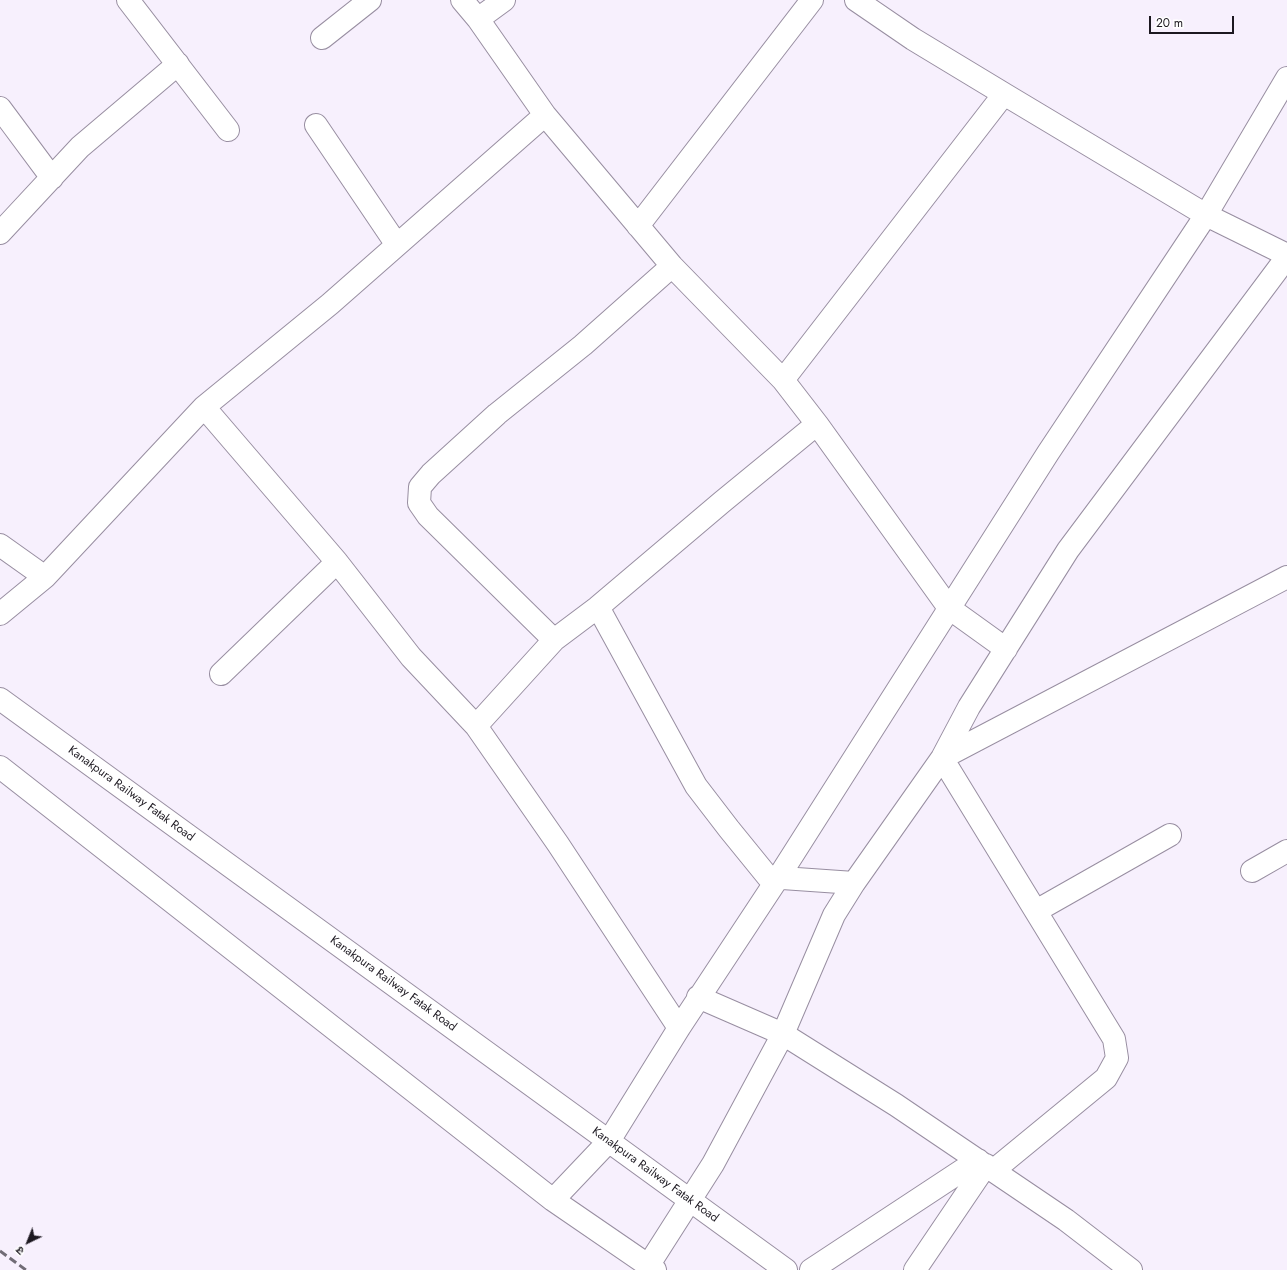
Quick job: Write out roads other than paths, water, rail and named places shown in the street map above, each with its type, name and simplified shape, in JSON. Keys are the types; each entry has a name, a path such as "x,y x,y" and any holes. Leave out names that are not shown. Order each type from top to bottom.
{"street":[{"path":"128,0 228,130"},
{"path":"322,38 370,0"},
{"path":"462,0 478,19 545,115 638,226 672,266 783,380 817,424 949,608 1006,649"},
{"path":"478,19 504,0"},
{"path":"638,226 812,0"},
{"path":"0,767 553,1200 651,1268 690,1200 713,1164 783,1034 834,915 854,883 942,758 969,707 1068,550 1287,256 1206,215 913,39 856,0"},
{"path":"0,233 80,147 178,64"},
{"path":"553,1200 609,1141 698,997 778,878 1048,453 1206,215 1287,78"},
{"path":"783,380 1004,94"},
{"path":"0,108 52,178"},
{"path":"0,614 44,577 204,407 330,304 545,115"},
{"path":"316,125 397,245"},
{"path":"554,640 428,516 419,503 420,487 431,474 497,414 583,345 672,266"},
{"path":"204,407 337,562 411,657 476,726 558,844 679,1028"},
{"path":"476,726 554,640 598,607 817,424"},
{"path":"0,546 44,577"},
{"path":"221,674 337,562"},
{"path":"942,758 1287,577"},
{"path":"598,607 696,786 768,877 854,883"},
{"name":"Kanakpura Railway Fatak Road","path":"0,699 786,1270"},
{"path":"812,1270 986,1165 1106,1078 1117,1058 1114,1039 942,758"},
{"path":"1036,911 1170,835"},
{"path":"1252,871 1287,851"},
{"path":"698,997 783,1034 896,1105 1066,1220 1132,1270"},
{"path":"915,1270 986,1165"}],"railway":[{"path":"0,1251 26,1270"}]}
